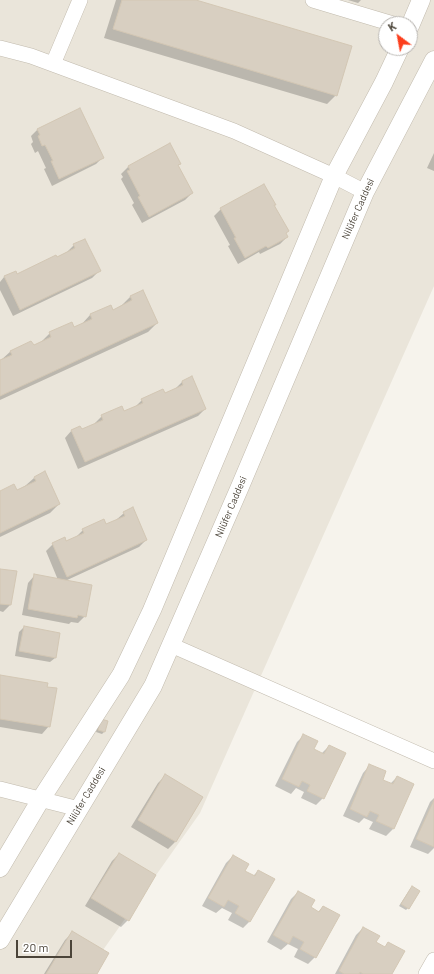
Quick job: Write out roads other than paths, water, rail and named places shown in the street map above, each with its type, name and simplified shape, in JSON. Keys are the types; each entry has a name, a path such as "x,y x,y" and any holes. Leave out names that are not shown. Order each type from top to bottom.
{"street":[{"path":"53,64 80,0"},
{"path":"313,0 378,20"},
{"path":"414,16 421,0"},
{"path":"0,48 31,56 234,131 334,176 365,192"},
{"path":"0,868 41,799 125,668 152,610 334,176 396,56"},
{"name":"Nilüfer Caddesi","path":"0,940 153,686 240,489 365,192 434,60"},
{"path":"171,645 434,760"},
{"path":"0,789 79,808"},
{"path":"426,974 434,960"}]}
